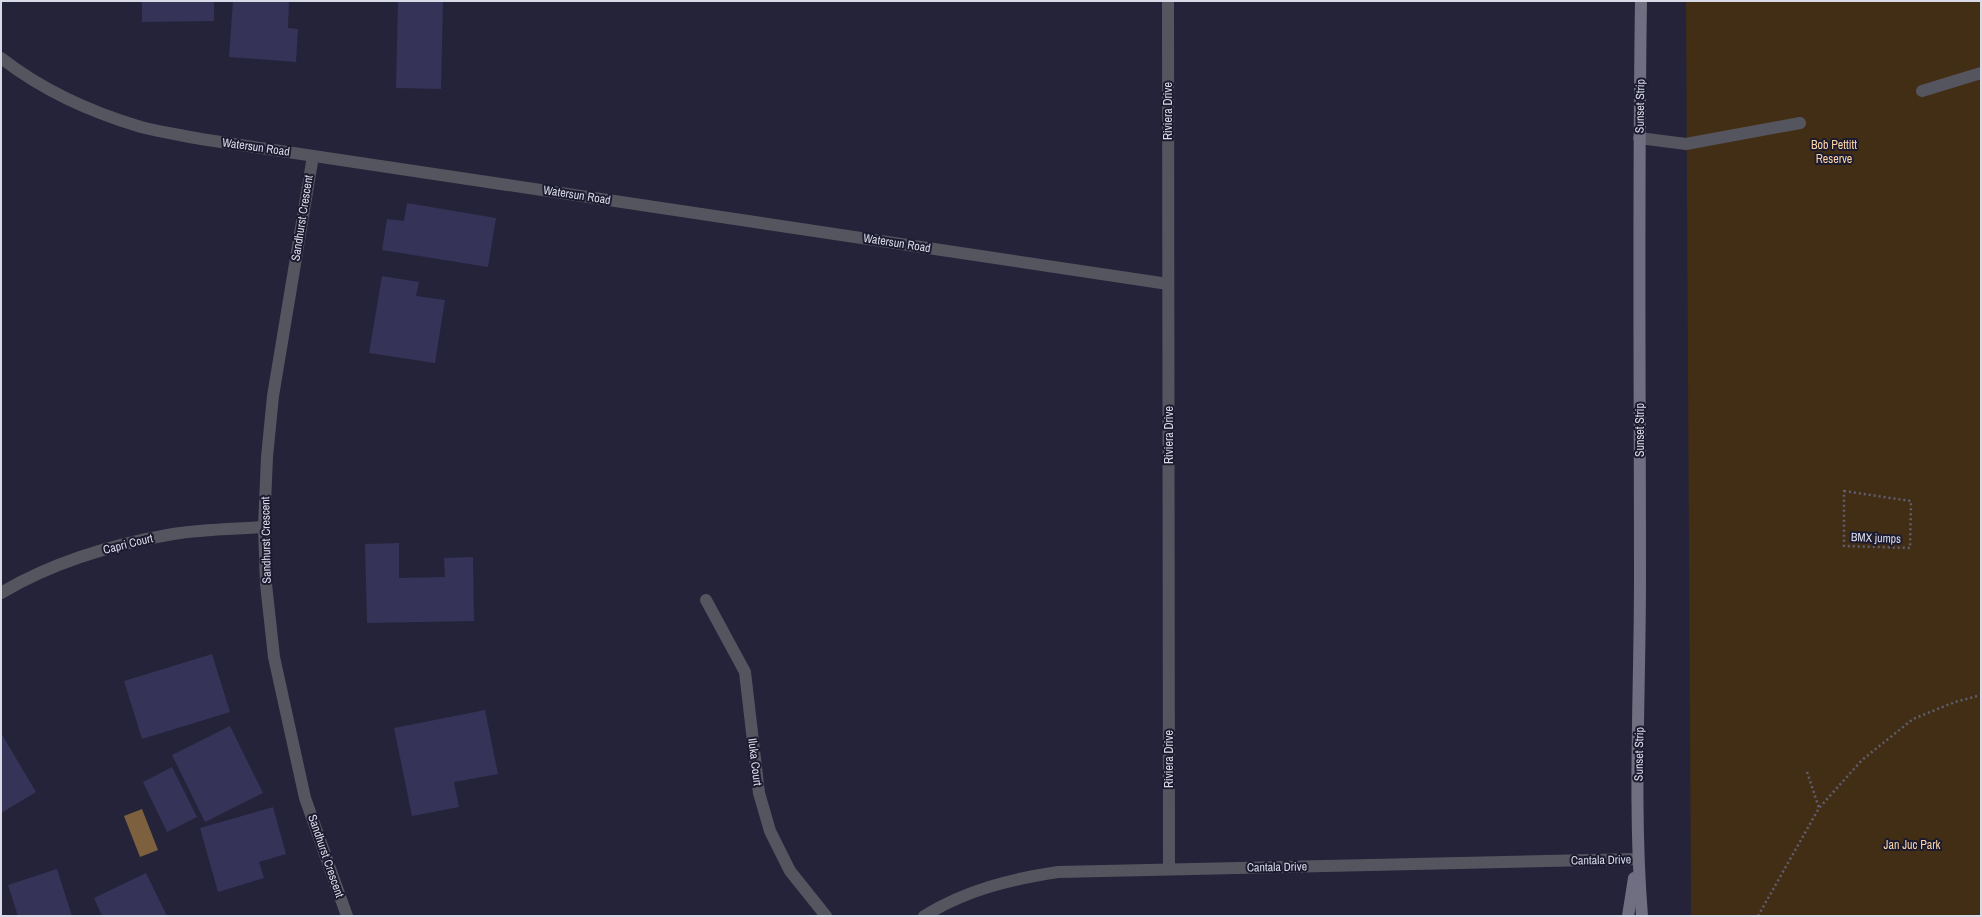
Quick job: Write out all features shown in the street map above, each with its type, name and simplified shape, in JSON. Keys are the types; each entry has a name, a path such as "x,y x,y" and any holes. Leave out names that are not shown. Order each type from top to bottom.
{"street":[{"name":"Riviera Drive","path":"1168,1 1169,869"},
{"name":"Sunset Strip","path":"1641,1 1639,138 1640,665 1638,859 1642,916"},
{"name":"Watersun Road","path":"1,58 56,94 95,111 141,127 201,139 1168,284"},
{"path":"1922,91 1981,73"},
{"path":"1639,138 1686,144 1800,123"},
{"name":"Sandhurst Crescent","path":"313,156 273,396 267,457 264,527 266,584 274,657 305,798 347,916"},
{"name":"Capri Court","path":"1,593 43,572 76,559 138,541 174,534 264,527"},
{"name":"Iluka Court","path":"706,600 745,672 759,793 770,831 790,871 826,916"},
{"name":"Sunset Strip","path":"1628,916 1638,859"},
{"name":"Cantala Drive","path":"924,916 961,896 1008,880 1058,872 1638,859"}],"path":[{"name":"BMX jumps","path":"1844,491 1911,500 1910,548 1844,546 1844,491"},
{"path":"1758,916 1819,808 1862,760 1913,719 1955,702 1981,695"},
{"path":"1807,772 1819,808"}],"green space":[{"name":"Bob Pettitt Reserve","path":"1686,1 1981,1 1981,916 1691,916"}],"shaded area":[{"path":"142,809 158,850 140,857 124,816"}],"building":[{"path":"142,1 214,1 214,21 142,22"},
{"path":"233,1 289,1 288,28 298,29 296,62 229,57"},
{"path":"398,1 443,1 441,89 396,88"},
{"path":"407,203 496,218 488,267 382,250 387,219 404,221"},
{"path":"382,276 419,282 416,296 445,300 435,363 369,353"},
{"path":"399,543 399,578 445,577 444,558 473,557 474,621 367,623 365,544"},
{"path":"212,654 230,712 142,739 124,681"},
{"path":"485,710 498,774 454,782 459,807 412,816 394,728"},
{"path":"230,726 263,793 205,822 172,755"},
{"path":"1,733 36,792 1,813"},
{"path":"172,767 197,817 167,832 143,782"},
{"path":"273,807 286,854 259,862 264,878 218,892 200,828"},
{"path":"57,869 72,916 18,916 8,885"},
{"path":"146,873 167,916 102,916 94,898"}],"park label":[{"name":"Jan Juc Park","path":"1912,845"}]}
